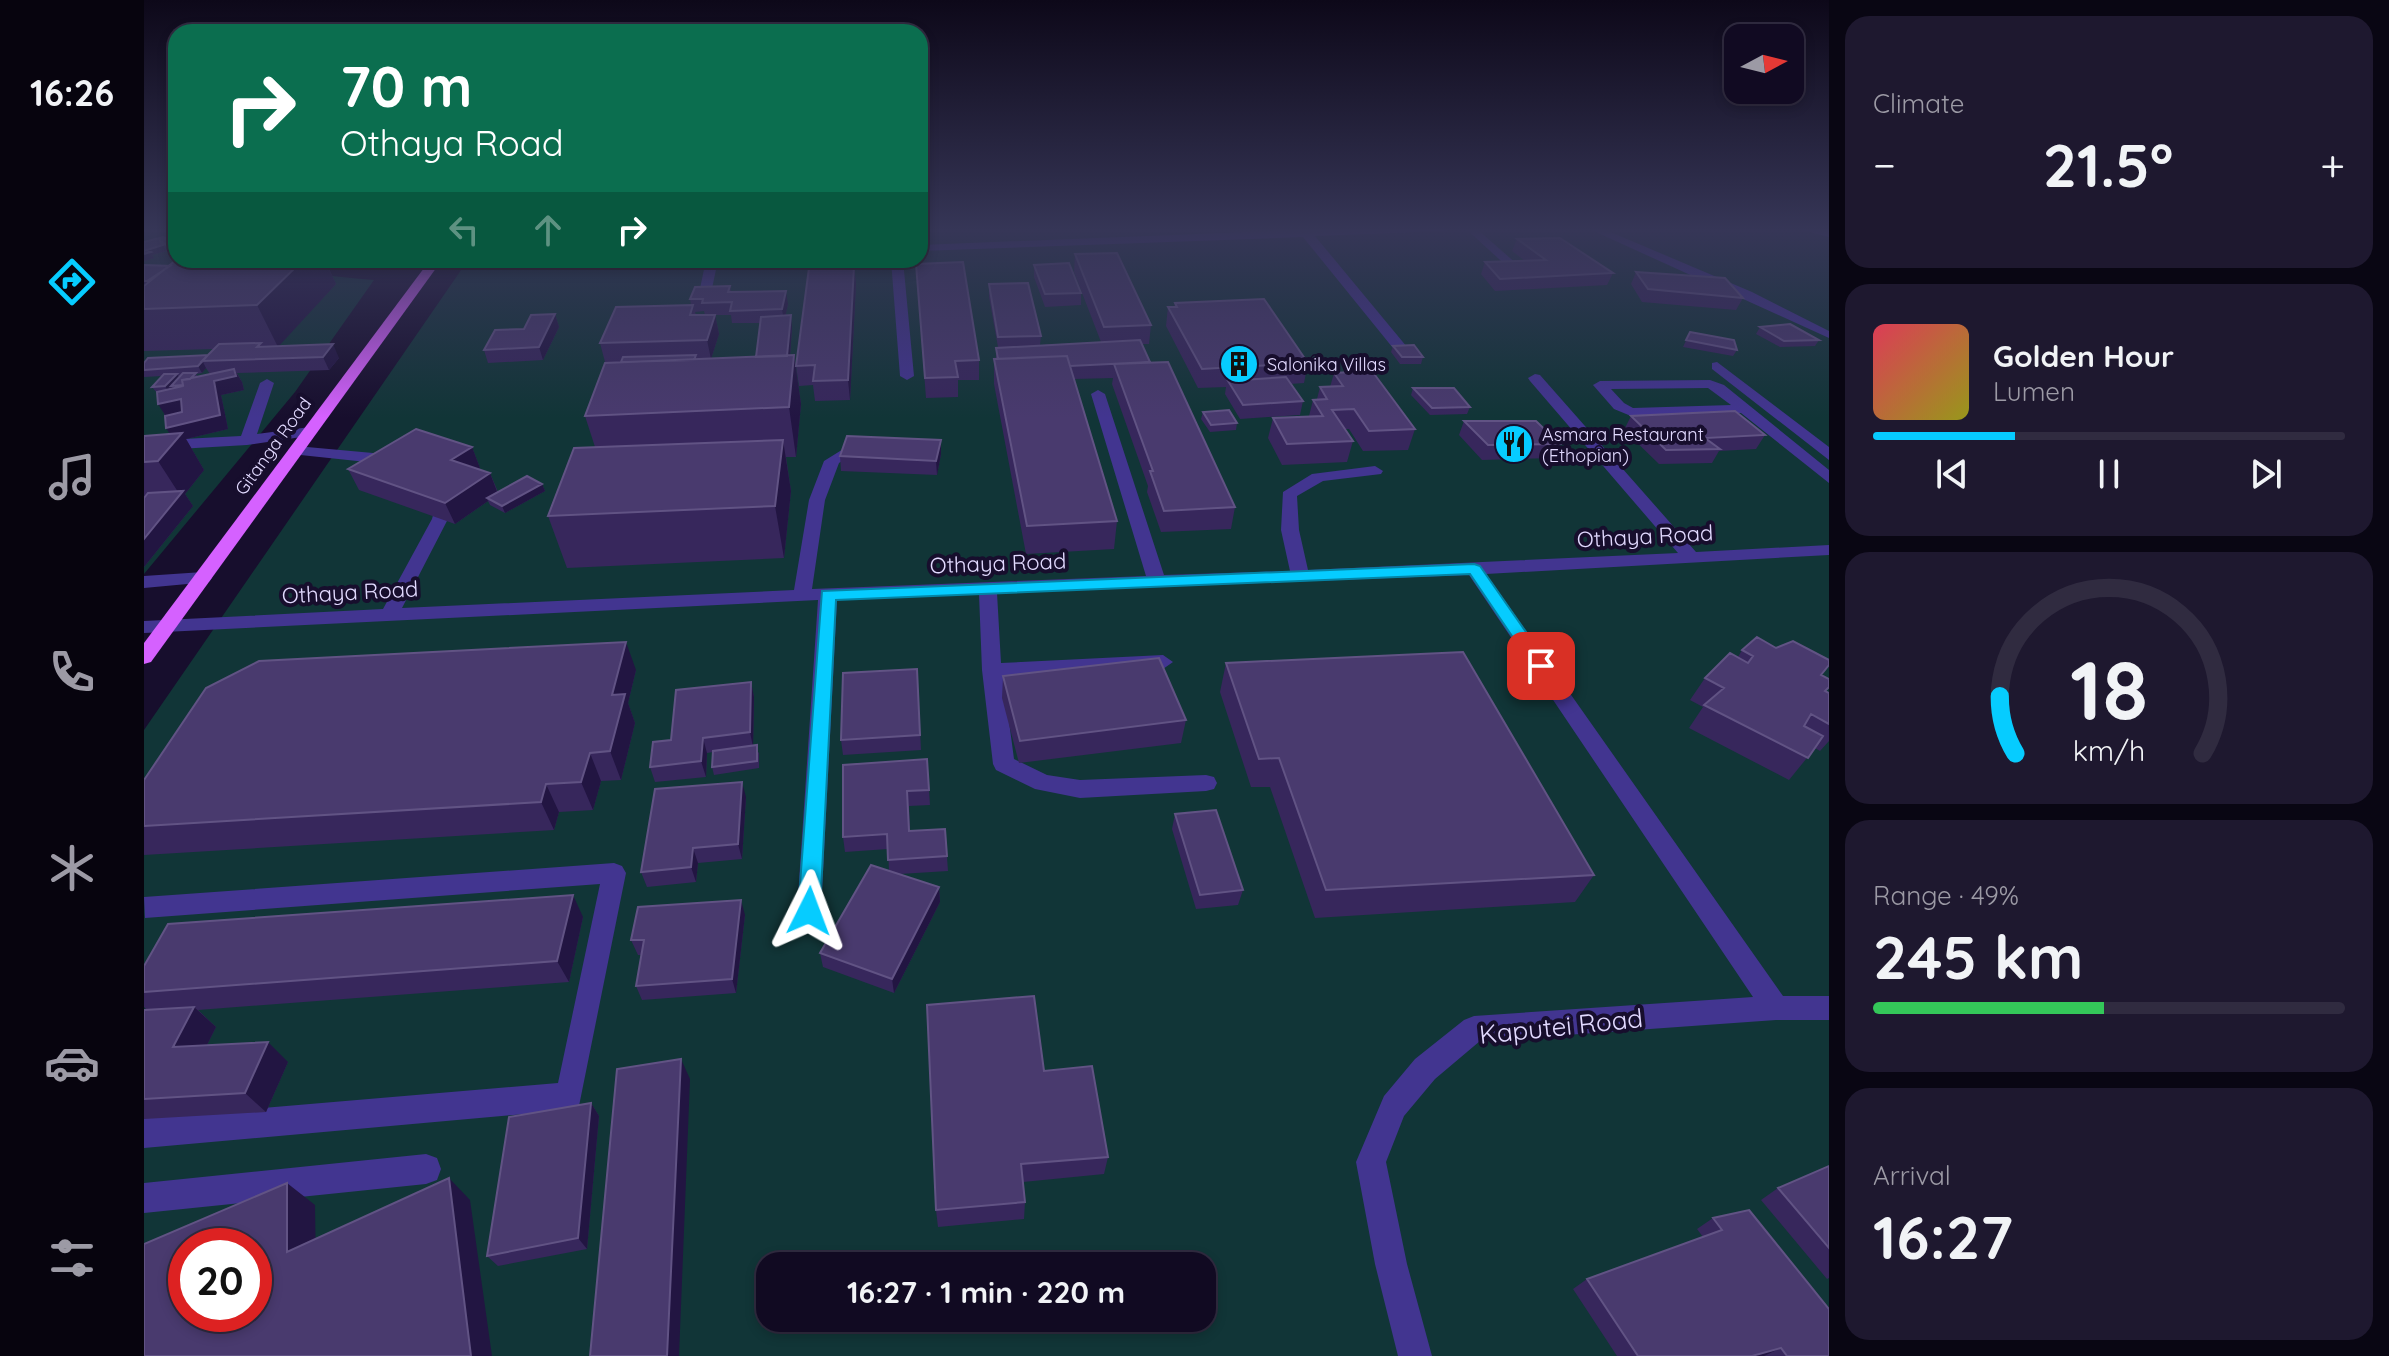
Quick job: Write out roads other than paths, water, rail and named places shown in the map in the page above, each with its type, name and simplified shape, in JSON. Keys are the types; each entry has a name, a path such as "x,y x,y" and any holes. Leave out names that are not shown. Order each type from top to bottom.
{"main road":[{"name":"Gitanga Road","path":"144,657 413,291"}],"street":[{"path":"704,298 705,291"},
{"path":"900,291 907,376"},
{"path":"1354,291 1402,350"},
{"path":"1739,291 1827,335"},
{"path":"1717,366 1829,455"},
{"path":"1535,378 1692,558"},
{"path":"1745,409 1631,412 1619,406 1600,385 1700,382 1719,388 1745,409 1829,478"},
{"path":"247,440 267,383"},
{"path":"1098,394 1157,581"},
{"path":"144,446 247,440 310,432"},
{"path":"802,595 817,500 832,461 866,440"},
{"path":"296,451 406,461"},
{"path":"1300,576 1290,530 1289,495 1300,484 1321,475 1375,471"},
{"path":"390,614 440,519 450,479"},
{"name":"Othaya Road","path":"144,627 802,595 1474,569 1829,550"},
{"path":"1474,569 1776,1008"},
{"path":"144,582 203,578"},
{"path":"988,588 992,670 1004,764 1043,783 1080,789 1206,783"},
{"path":"809,911 828,595"},
{"path":"992,670 1163,662"},
{"path":"144,1133 569,1096 614,873 145,907"},
{"name":"Kaputei Road","path":"1415,1356 1391,1264 1371,1162 1394,1106 1425,1069 1474,1029 1776,1008 1829,1008"},
{"path":"144,1198 426,1169"}],"place":[{"name":"Salonika Villas","path":"1239,364"},
{"name":"Asmara Restaurant (Ethopian)","path":"1514,444"}]}
